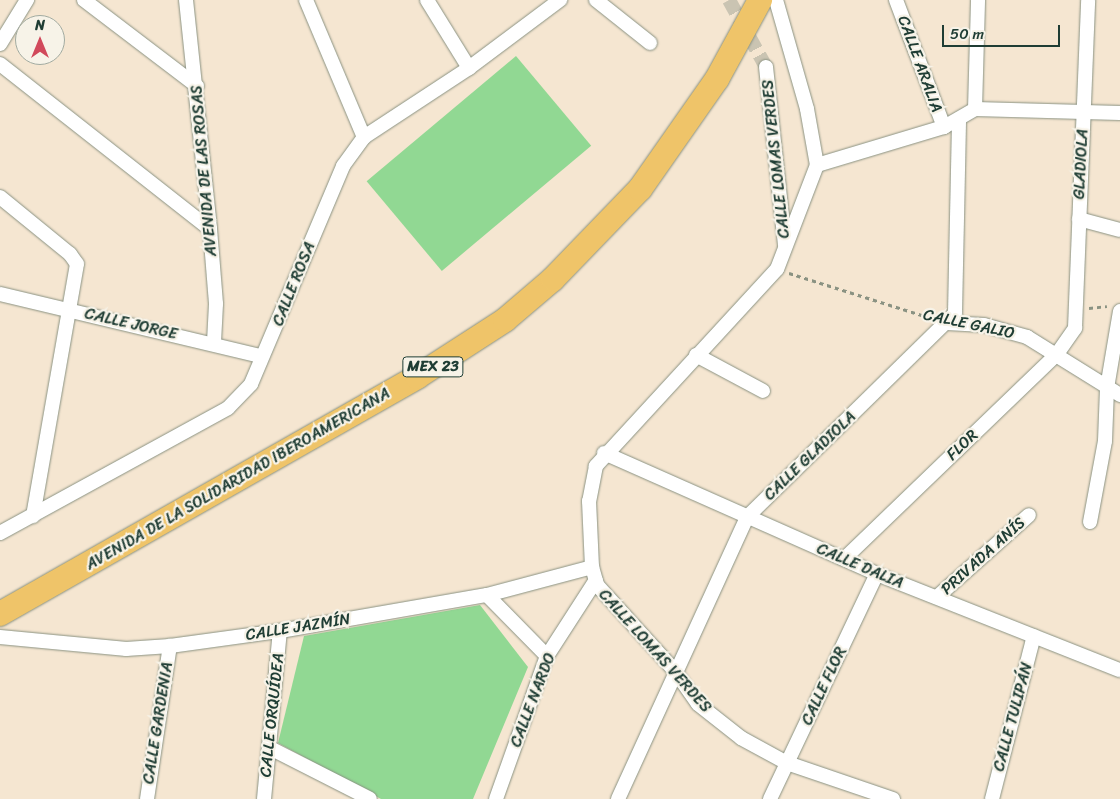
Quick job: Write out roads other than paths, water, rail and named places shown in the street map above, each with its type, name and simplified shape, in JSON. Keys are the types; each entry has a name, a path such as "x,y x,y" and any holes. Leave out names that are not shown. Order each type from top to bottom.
{"highway":[{"name":"AVENIDA DE LA SOLIDARIDAD IBEROAMERICANA","path":"0,614 409,382 505,320 554,279 640,189 717,79 760,0"}],"street":[{"path":"0,44 27,0"},
{"path":"84,0 197,86"},
{"name":"AVENIDA DE LAS ROSAS","path":"186,0 197,86 210,229 216,304 214,343"},
{"path":"306,0 364,137"},
{"path":"427,0 469,68"},
{"name":"CALLE ROSA","path":"0,533 228,408 251,384 261,356 276,329 343,166 364,137 469,68 560,0"},
{"path":"596,0 650,43"},
{"name":"CALLE LOMAS VERDES","path":"776,0 806,109 817,165 786,250 777,269 604,453 590,482 594,573 609,599 675,671 698,704 741,738 787,763 893,799"},
{"name":"CALLE ARALIA","path":"896,0 944,127"},
{"path":"974,110 978,0"},
{"name":"GLADIOLA","path":"1075,328 1088,0"},
{"path":"0,64 210,229"},
{"name":"CALLE LOMAS VERDES","path":"766,67 786,250"},
{"path":"817,165 944,127 974,110 1120,113"},
{"name":"CALLE GLADIOLA","path":"618,799 747,517 947,323 955,313 957,297 959,119"},
{"path":"0,197 70,254 77,264 33,516"},
{"path":"1079,219 1120,230"},
{"name":"CALLE JORGE","path":"0,294 214,343 261,356"},
{"path":"1090,522 1105,441 1107,388 1115,308"},
{"name":"CALLE GALIO","path":"947,323 984,325 1027,337 1120,395"},
{"name":"FLOR","path":"844,559 1057,354 1075,328"},
{"path":"696,355 763,391"},
{"name":"CALLE DALIA","path":"604,453 877,574 1120,670"},
{"name":"PRIVADA ANÍS","path":"937,597 1029,514"},
{"name":"CALLE JAZMÍN","path":"0,637 126,649 170,646 280,631 487,595 594,573"},
{"name":"CALLE NARDO","path":"496,799 547,656 594,573"},
{"name":"CALLE FLOR","path":"770,799 877,574"},
{"path":"487,595 547,656"},
{"name":"CALLE ORQUÍDEA","path":"264,799 280,631"},
{"name":"CALLE TULIPÁN","path":"992,799 1034,636"},
{"name":"CALLE GARDENIA","path":"147,799 170,646"},
{"path":"270,748 370,799"}],"tunnel":[{"path":"729,0 766,67"}]}
